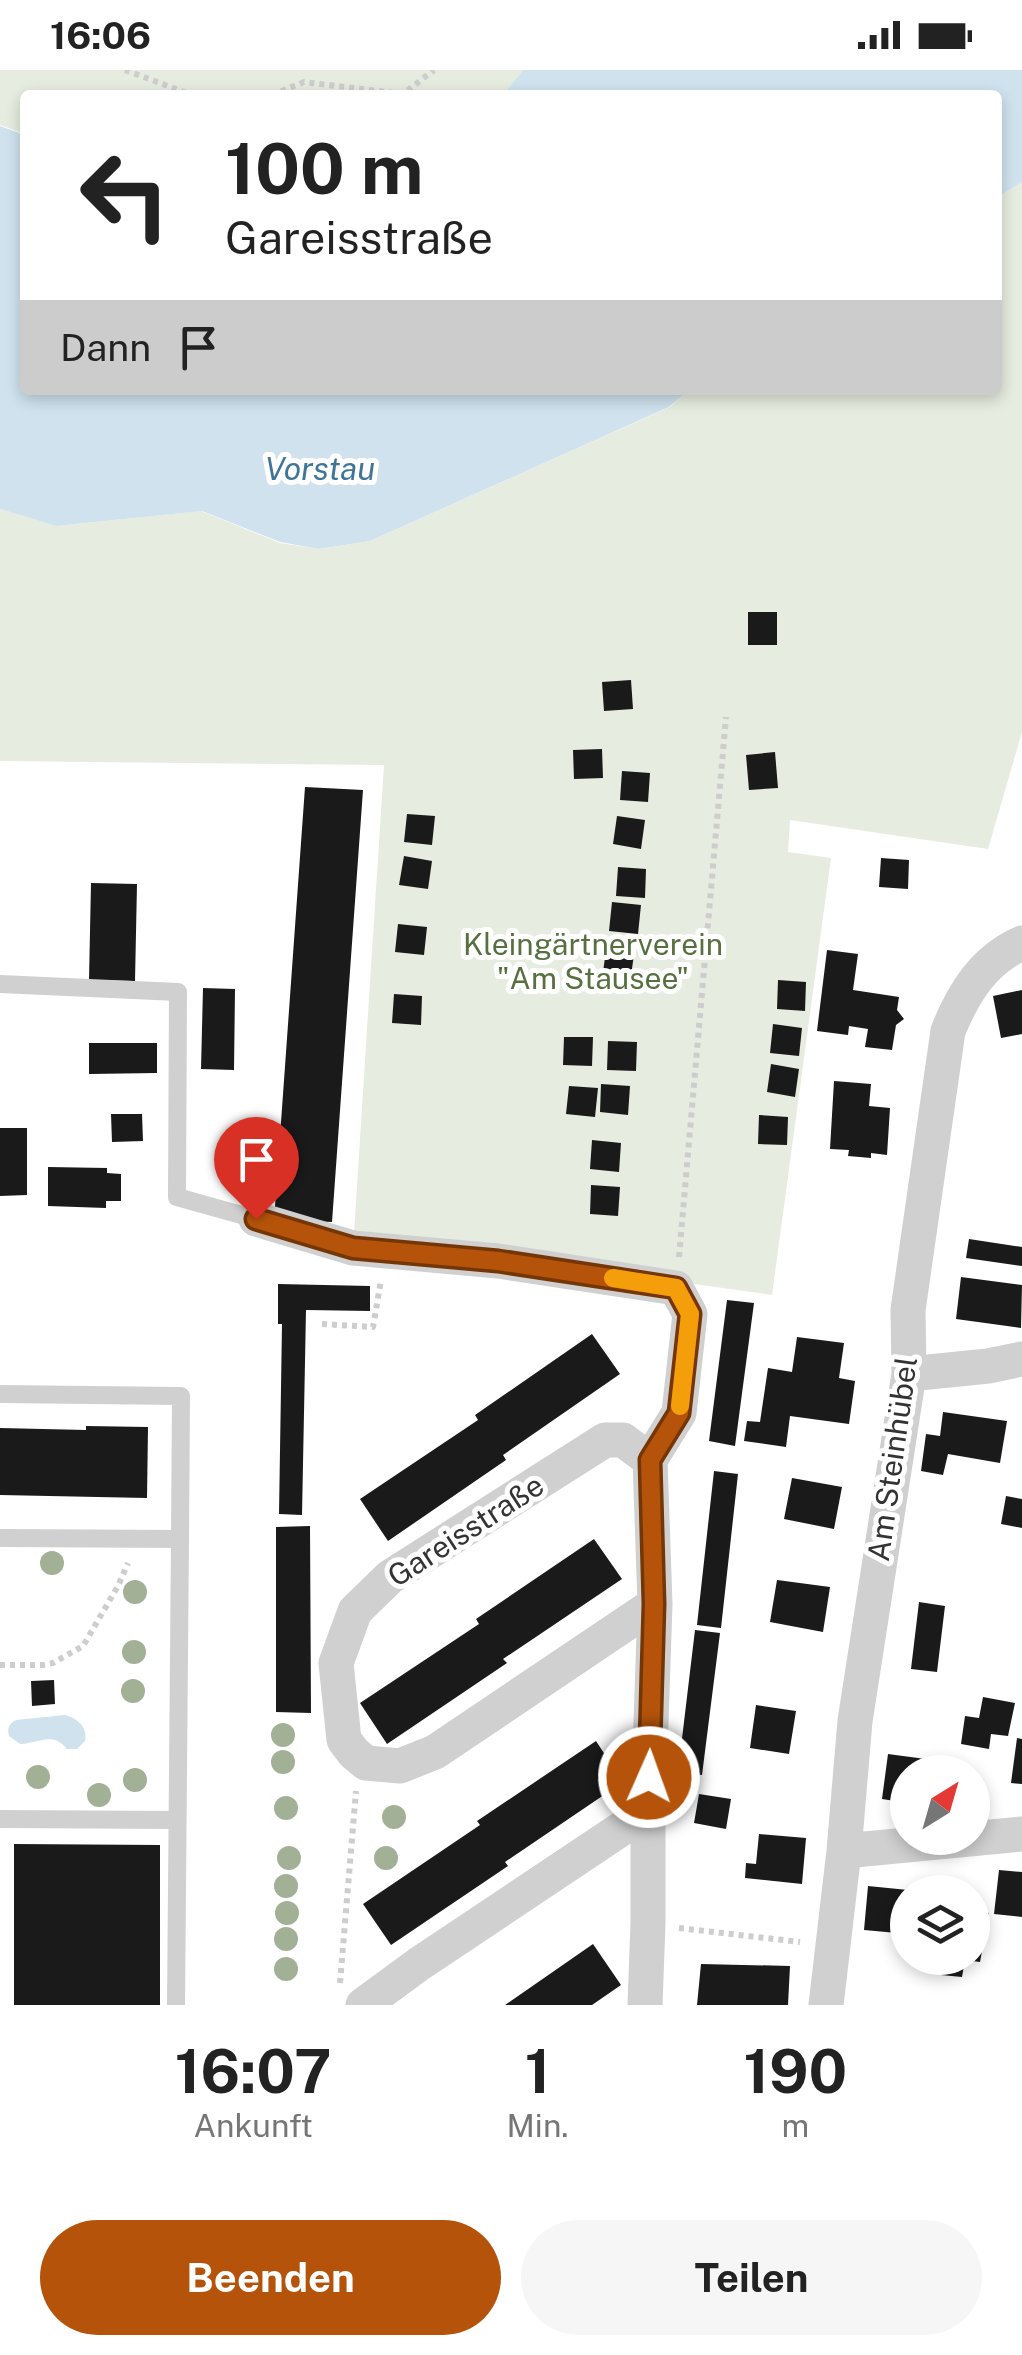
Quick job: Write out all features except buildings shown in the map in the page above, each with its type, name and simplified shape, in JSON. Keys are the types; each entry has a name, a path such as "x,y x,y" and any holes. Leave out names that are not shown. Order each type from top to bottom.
{"street":[{"name":"Am Steinhübel","path":"826,2005 855,1721 909,1374 908,1310 948,1031 960,1001 974,982 992,962 1022,943"},
{"path":"256,1219 353,1248 498,1261 676,1288 690,1314 679,1413 650,1460 654,1604 645,2005"},
{"path":"909,1374 1022,1359"},
{"name":"Gareisstraße","path":"366,1762 344,1740 336,1663 355,1611 390,1577 604,1440 624,1440 650,1460"},
{"path":"366,1762 400,1766 435,1752 654,1604"},
{"path":"352,1998 419,1964 648,1811"},
{"path":"844,1851 1022,1834"}],"lane":[{"path":"0,984 178,992 176,1196 256,1219"},
{"path":"0,1394 181,1396 176,2005"},
{"path":"0,1538 180,1538"},
{"path":"0,1818 177,1820"}],"path":[{"path":"125,70 179,90"},
{"path":"409,90 434,70"},
{"path":"284,90 304,82 371,90"},
{"path":"676,1288 726,716"},
{"path":"322,1324 373,1327 386,1251"},
{"path":"0,1665 43,1666 83,1646 124,1576 130,1547"},
{"path":"352,1998 339,1978 358,1777 366,1762"},
{"path":"648,1923 832,1946"}],"green space":[{"path":"0,70 523,70 507,90 20,90 20,132 0,125"},
{"name":"Kleingärtnerverein \"Am Stausee\"","path":"1022,182 1022,732 988,849 790,820 788,852 831,858 772,1295 353,1248 384,765 0,761 0,509 56,526 201,511 280,543 320,549 370,541 670,407 683,395 1002,395 1002,194"}],"water":[{"path":"523,70 1022,70 1022,182 1002,194 1002,90 507,90"},
{"name":"Vorstau","path":"0,126 20,133 20,395 683,395 669,407 370,541 319,549 280,542 202,511 56,526 0,509"},
{"path":"65,1715 85,1731 85,1741 77,1749 67,1749 51,1739 20,1744 9,1736 9,1726 16,1720"}],"slow traffic":[{"path":"613,1278 676,1288 690,1314 680,1406"}],"route":[{"path":"256,1219 353,1248 498,1261 676,1288 690,1314 679,1413 650,1460 654,1604 649,1777"}]}
